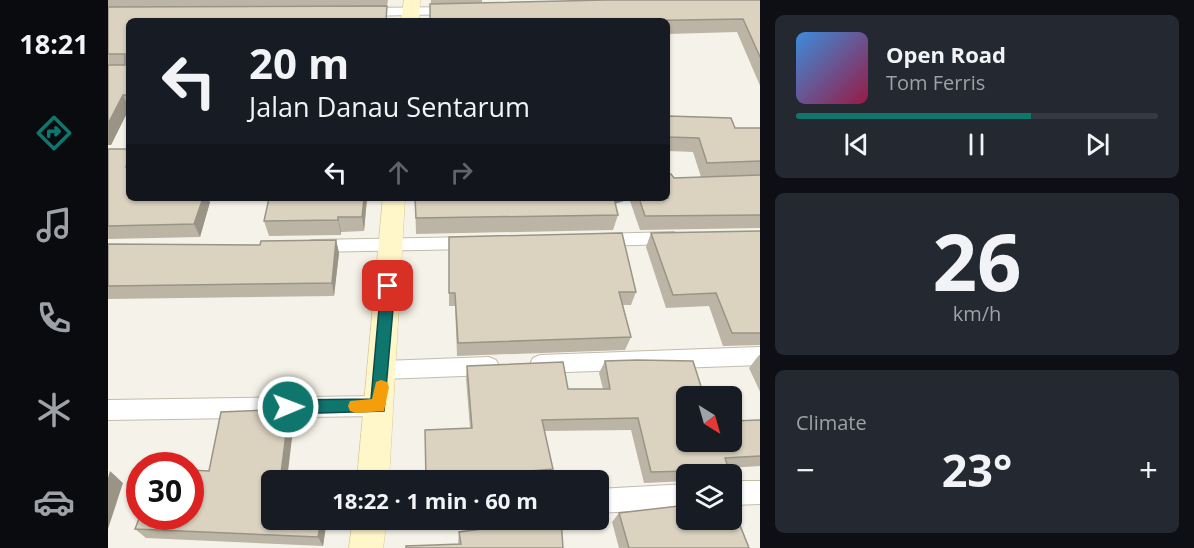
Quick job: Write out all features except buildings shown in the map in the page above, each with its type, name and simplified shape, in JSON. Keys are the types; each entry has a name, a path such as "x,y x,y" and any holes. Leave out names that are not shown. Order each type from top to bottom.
{"street":[{"path":"353,12 470,11"},
{"path":"374,470 394,201"},
{"path":"581,240 689,238"},
{"path":"296,246 486,242"},
{"path":"383,370 760,356"},
{"path":"108,410 379,406"},
{"path":"742,493 760,492"},
{"path":"609,500 676,497"},
{"path":"366,548 368,530"}],"slow traffic":[{"path":"356,406 379,406 381,387"}],"route":[{"path":"288,407 379,406 388,286"}]}
